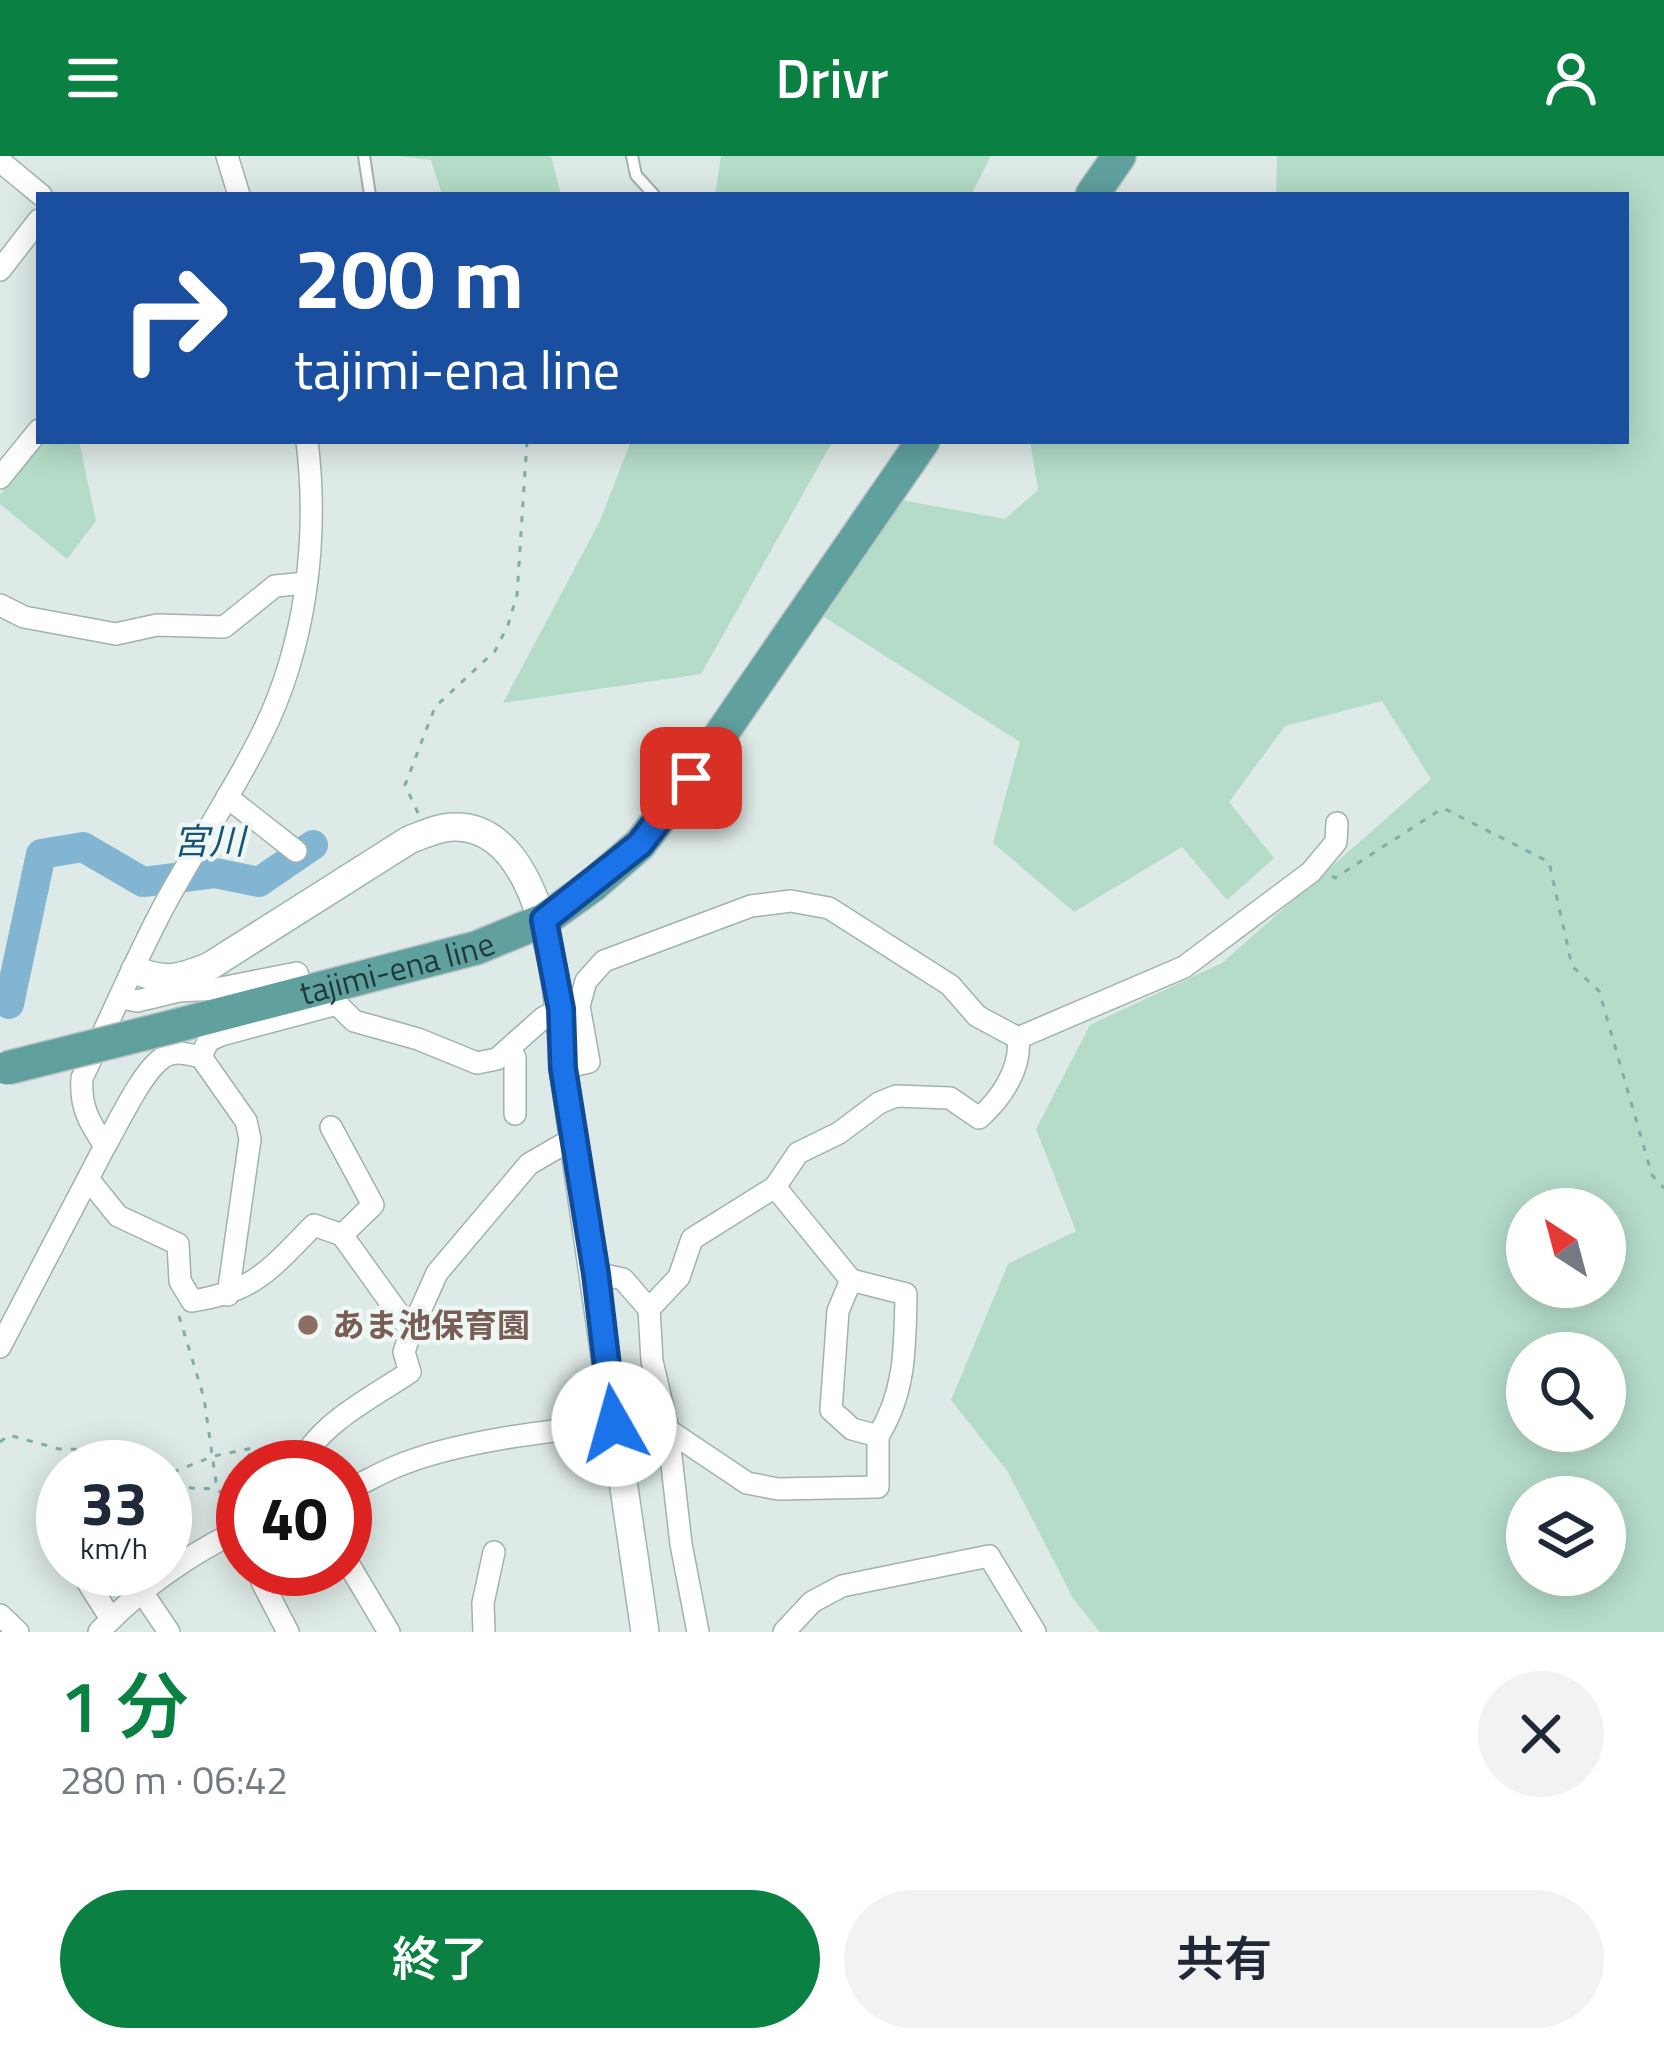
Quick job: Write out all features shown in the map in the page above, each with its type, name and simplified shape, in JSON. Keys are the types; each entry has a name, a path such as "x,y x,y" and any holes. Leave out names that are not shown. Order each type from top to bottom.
{"main road":[{"path":"1094,192 1119,156"},
{"name":"tajimi-ena line","path":"4,1070 324,994 476,948 544,920 640,844 691,778 921,444"}],"street":[{"path":"227,156 238,192"},
{"path":"0,161 37,192"},
{"path":"0,270 36,224"},
{"path":"0,478 36,434"},
{"path":"105,1146 80,1100 82,1078 164,907 276,701 288,668 306,583 314,500 307,444"},
{"path":"0,605 24,617 116,634 157,625 224,627 275,586 306,583"},
{"path":"227,797 296,850"},
{"path":"1018,1038 1184,968 1313,869 1336,842 1337,823"},
{"path":"135,970 177,980 210,966 409,840 428,833 454,826 484,833 504,847 544,920 561,1009 563,1068 646,1632"},
{"path":"563,1068 589,1062 579,1006 586,981 604,961 751,906 791,902 830,908 950,986 976,1016 1018,1038"},
{"path":"121,998 137,1001 297,973 354,1022 377,1025 477,1063 497,1059 543,1018 561,1009"},
{"path":"201,1057 208,1041 324,994"},
{"path":"649,1309 679,1276 692,1239 775,1187 798,1153 839,1133 879,1103 896,1096 950,1098 979,1118 996,1103 1020,1055 1018,1038"},
{"path":"511,1049 515,1114"},
{"path":"0,1346 105,1146 164,1056 183,1052 201,1057 246,1120 250,1139 228,1295"},
{"path":"331,1127 373,1205 342,1234"},
{"path":"320,1440 338,1421 410,1372 404,1352 436,1273 529,1164 574,1138"},
{"path":"89,1180 118,1216 178,1244 180,1281 192,1301 228,1295 259,1280 314,1225 342,1234 411,1331"},
{"path":"668,1430 747,1484 778,1489 878,1486 878,1436 895,1408 905,1354 906,1294 851,1280 775,1187"},
{"path":"596,1274 623,1280 649,1309 652,1361 668,1430 681,1544 698,1632"},
{"path":"851,1280 838,1311 832,1411 852,1429 878,1436"},
{"path":"372,1478 434,1456 540,1433 614,1424"},
{"path":"484,1632 483,1604 494,1552"},
{"path":"784,1632 812,1602 842,1586 989,1556 1035,1632"},
{"path":"93,1596 105,1625 138,1596"},
{"path":"145,1596 169,1632"},
{"path":"269,1596 288,1632"},
{"path":"367,1596 388,1632"},
{"path":"0,1615 17,1632"}],"lane":[{"path":"364,156 370,192"},
{"path":"632,156 635,175 651,192"}],"path":[{"path":"428,833 405,785 435,707 495,652 508,625 517,595 527,444"},
{"path":"1313,869 1335,878 1443,808 1549,862 1572,966 1599,992 1652,1175 1664,1187"},
{"path":"192,1301 176,1307 203,1398 216,1478"},
{"path":"0,1442 9,1435 36,1443"},
{"path":"192,1464 214,1456"}],"green space":[{"path":"399,156 551,156 560,192 441,192 431,160"},
{"path":"721,156 991,156 973,192 715,192"},
{"path":"1277,156 1664,156 1664,1632 1100,1632 1074,1600 1008,1472 951,1400 1008,1264 1076,1231 1036,1129 1090,1025 1222,963 1431,779 1382,701 1285,726 1229,802 1274,858 1227,900 1182,847 1074,912 993,843 1020,742 824,617 901,500 1005,519 1038,490 1030,444 1629,444 1629,192 1276,192"},
{"path":"41,444 80,444 96,521 67,559 0,504 0,495"},
{"path":"630,444 831,444 701,674 503,703 600,521"}],"waterway":[{"name":"宮川","path":"9,1004 41,854 83,847 143,882 215,873 259,882 313,845"}],"place":[{"name":"あま池保育園","path":"308,1325"}],"route":[{"path":"614,1424 563,1068 561,1009 544,920 640,844 691,778"}]}
